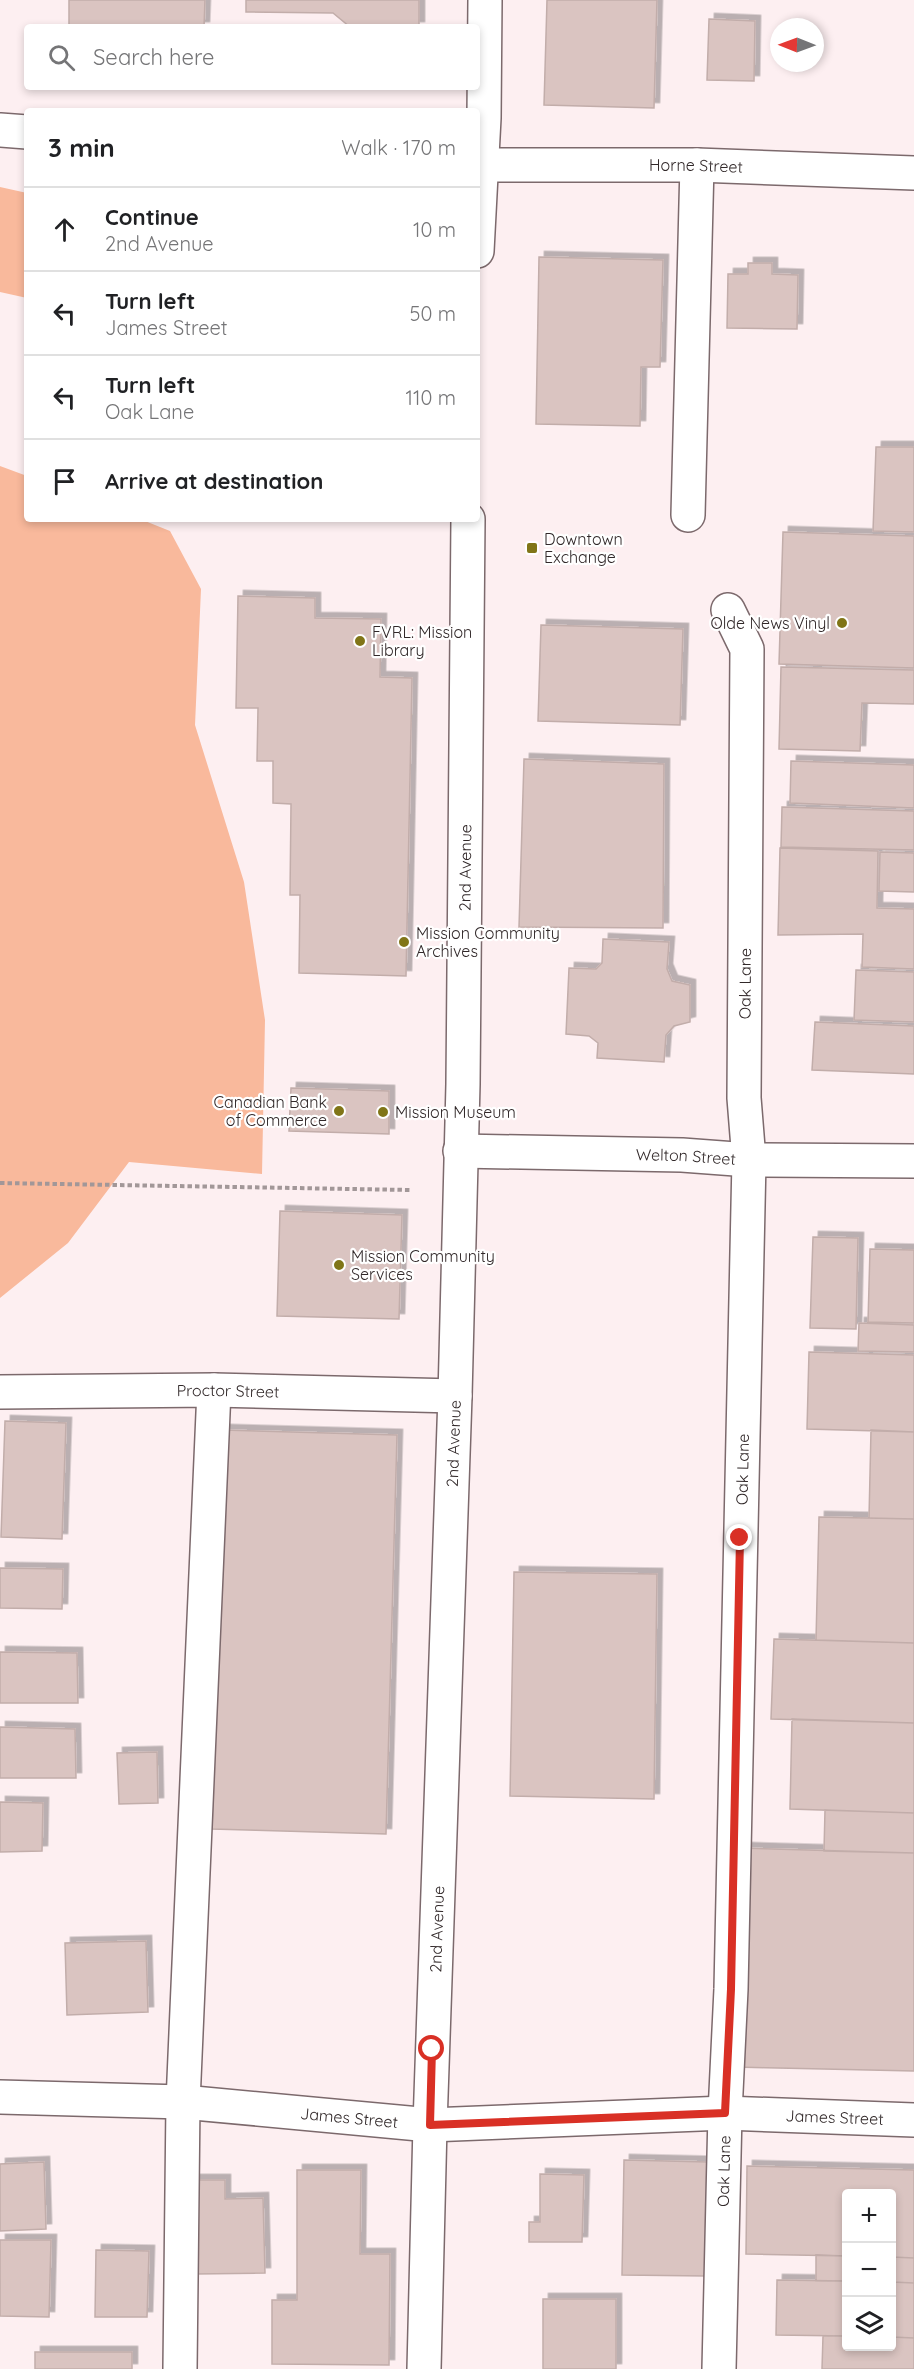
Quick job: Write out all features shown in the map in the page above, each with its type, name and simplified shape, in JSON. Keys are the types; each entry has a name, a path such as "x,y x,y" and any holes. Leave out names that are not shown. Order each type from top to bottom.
{"street":[{"path":"480,165 485,0"},
{"path":"0,130 24,132"},
{"name":"Horne Street","path":"480,165 697,165 914,173"},
{"path":"688,515 697,165"},
{"name":"2nd Avenue","path":"424,2369 463,1084 468,522"},
{"name":"Oak Lane","path":"719,2369 725,2113 732,1966 749,1160 744,1098 747,649 728,610"},
{"name":"Welton Street","path":"460,1151 682,1155 749,1160 914,1161"},
{"path":"180,2369 183,2102 214,1390"},
{"name":"Proctor Street","path":"0,1392 214,1390 455,1396"},
{"name":"James Street","path":"0,2097 183,2102 430,2125 725,2113 914,2120"}],"path":[{"path":"0,1183 410,1190"}],"shaded area":[{"path":"0,187 24,192 24,297 0,292"},
{"path":"0,466 24,475 24,522 148,522 170,531 201,589 195,725 244,882 265,1020 262,1174 129,1162 68,1243 0,1298"}],"building":[{"path":"69,0 205,0 204,24 69,24"},
{"path":"246,0 419,0 419,24 346,24 333,13 246,12"},
{"path":"547,0 657,0 654,108 544,105"},
{"path":"709,19 755,21 754,81 707,80"},
{"path":"539,257 663,260 660,367 641,367 640,426 536,424"},
{"path":"748,263 772,263 772,274 798,275 797,329 727,328 728,274 748,274"},
{"path":"876,447 914,447 914,532 873,531"},
{"path":"783,532 914,536 914,668 779,664"},
{"path":"238,596 315,598 315,618 381,619 380,677 412,678 406,976 299,973 300,895 290,895 291,804 273,803 273,761 257,761 258,708 236,708"},
{"path":"541,625 683,629 680,725 538,721"},
{"path":"781,667 914,670 914,704 862,703 860,751 779,749"},
{"path":"524,759 664,764 663,928 519,927"},
{"path":"791,761 914,765 914,808 790,803"},
{"path":"782,807 914,811 914,850 781,847"},
{"path":"780,848 878,851 877,908 914,909 914,969 862,967 863,934 778,935"},
{"path":"880,852 914,853 914,892 879,891"},
{"path":"603,939 669,942 667,969 672,981 690,985 690,1022 674,1026 666,1035 664,1062 597,1058 598,1043 589,1036 566,1034 569,968 596,969 602,963"},
{"path":"856,970 914,972 914,1022 854,1020"},
{"path":"815,1022 914,1026 914,1074 812,1070"},
{"name":"Canadian Bank of Commerce","path":"291,1088 389,1091 389,1134 289,1131"},
{"name":"Mission Community Services","path":"280,1211 402,1215 399,1319 277,1316"},
{"path":"813,1237 858,1238 856,1329 810,1328"},
{"path":"870,1249 914,1250 914,1323 868,1322"},
{"path":"859,1323 914,1325 914,1352 858,1351"},
{"path":"809,1352 914,1355 914,1432 807,1429"},
{"path":"5,1421 66,1423 62,1539 1,1537"},
{"path":"223,1430 397,1435 386,1834 212,1829"},
{"path":"871,1430 914,1432 914,1519 869,1518"},
{"path":"819,1517 914,1519 914,1643 816,1640"},
{"path":"0,1568 63,1569 62,1609 0,1608"},
{"path":"514,1572 657,1574 654,1799 510,1796"},
{"path":"774,1639 914,1643 914,1723 771,1719"},
{"path":"0,1652 77,1653 78,1703 0,1703"},
{"path":"792,1719 914,1723 914,1813 790,1809"},
{"path":"0,1727 75,1729 76,1778 0,1778"},
{"path":"157,1752 158,1803 119,1804 117,1753"},
{"path":"0,1802 43,1803 42,1851 0,1852"},
{"path":"825,1810 914,1813 914,1853 824,1851"},
{"path":"742,1848 914,1853 914,2071 735,2067"},
{"path":"146,1941 148,2012 67,2015 65,1943"},
{"path":"624,2160 708,2162 705,2276 622,2275"},
{"path":"44,2162 46,2229 0,2231 0,2164"},
{"path":"747,2166 914,2170 914,2258 896,2257 896,2189 842,2189 842,2256 746,2254"},
{"path":"297,2170 361,2170 360,2254 390,2254 389,2365 272,2364 272,2300 297,2300"},
{"path":"540,2174 584,2175 582,2242 529,2242 529,2222 540,2222"},
{"path":"194,2180 225,2180 225,2199 263,2198 265,2273 196,2274"},
{"path":"0,2240 51,2240 49,2317 0,2316"},
{"path":"96,2250 149,2251 147,2317 95,2317"},
{"path":"816,2255 842,2256 842,2281 816,2281"},
{"path":"896,2257 914,2258 914,2283 896,2282"},
{"path":"777,2280 842,2281 842,2336 776,2335"},
{"path":"896,2282 914,2283 914,2338 896,2337"},
{"path":"543,2299 616,2299 616,2369 543,2369"},
{"path":"823,2336 842,2336 842,2351 896,2351 896,2337 914,2338 914,2369 822,2369"},
{"path":"35,2352 132,2352 132,2369 35,2369"}],"place":[{"name":"Downtown Exchange","path":"532,548"},
{"name":"Olde News Vinyl","path":"842,623"},
{"name":"FVRL: Mission Library","path":"360,641"},
{"name":"Mission Community Archives","path":"404,942"},
{"name":"Canadian Bank of Commerce","path":"339,1111"},
{"name":"Mission Museum","path":"383,1112"},
{"name":"Mission Community Services","path":"339,1265"}],"route":[{"path":"432,2049 430,2125 725,2113 731,1989 740,1538"}]}
